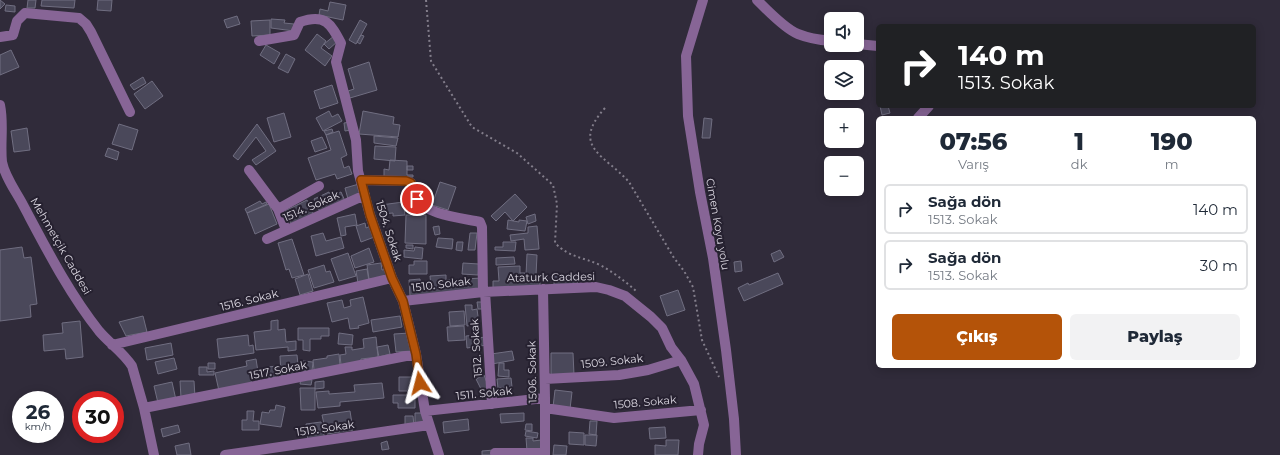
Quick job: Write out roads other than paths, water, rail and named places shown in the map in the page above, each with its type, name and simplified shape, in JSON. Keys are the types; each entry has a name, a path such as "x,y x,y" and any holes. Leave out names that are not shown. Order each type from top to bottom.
{"street":[{"name":"Cimen Koyu yolu","path":"703,0 686,56 688,116 700,192 713,258 726,350 734,419 736,455"},
{"path":"757,0 774,17 796,34 824,40"},
{"path":"0,38 13,35 17,22 25,13 79,18 86,24 91,32 130,112"},
{"name":"1504. Sokak","path":"259,41 294,35 300,22 308,20 322,20 330,24 341,43 336,62 356,140 358,171 370,215 392,278 403,301 416,354 425,411 438,455"},
{"path":"864,45 876,46"},
{"name":"Mehmetçik Caddesi","path":"0,105 2,115 0,144 2,163 7,177 18,194 65,282 99,331 128,360 132,366 144,408 154,455"},
{"path":"920,116 927,108"},
{"path":"249,170 278,209 286,230"},
{"name":"1512. Sokak","path":"361,180 406,181 411,183 417,199 426,209 480,222 482,227 484,292 492,404"},
{"path":"278,209 319,186"},
{"name":"1514. Sokak","path":"267,239 365,195"},
{"name":"1516. Sokak","path":"112,345 392,278"},
{"name":"Ataturk Caddesi","path":"484,292 596,287 625,296 662,328 671,347 681,360 694,384 704,425 698,455"},
{"name":"1506. Sokak","path":"543,289 545,454"},
{"name":"1510. Sokak","path":"403,301 484,292"},
{"name":"1517. Sokak","path":"144,408 416,354"},
{"name":"1509. Sokak","path":"545,379 619,375 648,370 681,360"},
{"name":"1511. Sokak","path":"425,411 492,404 545,403"},
{"name":"1508. Sokak","path":"545,403 614,418 701,410"},
{"name":"1519. Sokak","path":"225,455 429,425"},
{"path":"495,453 545,454"}]}
